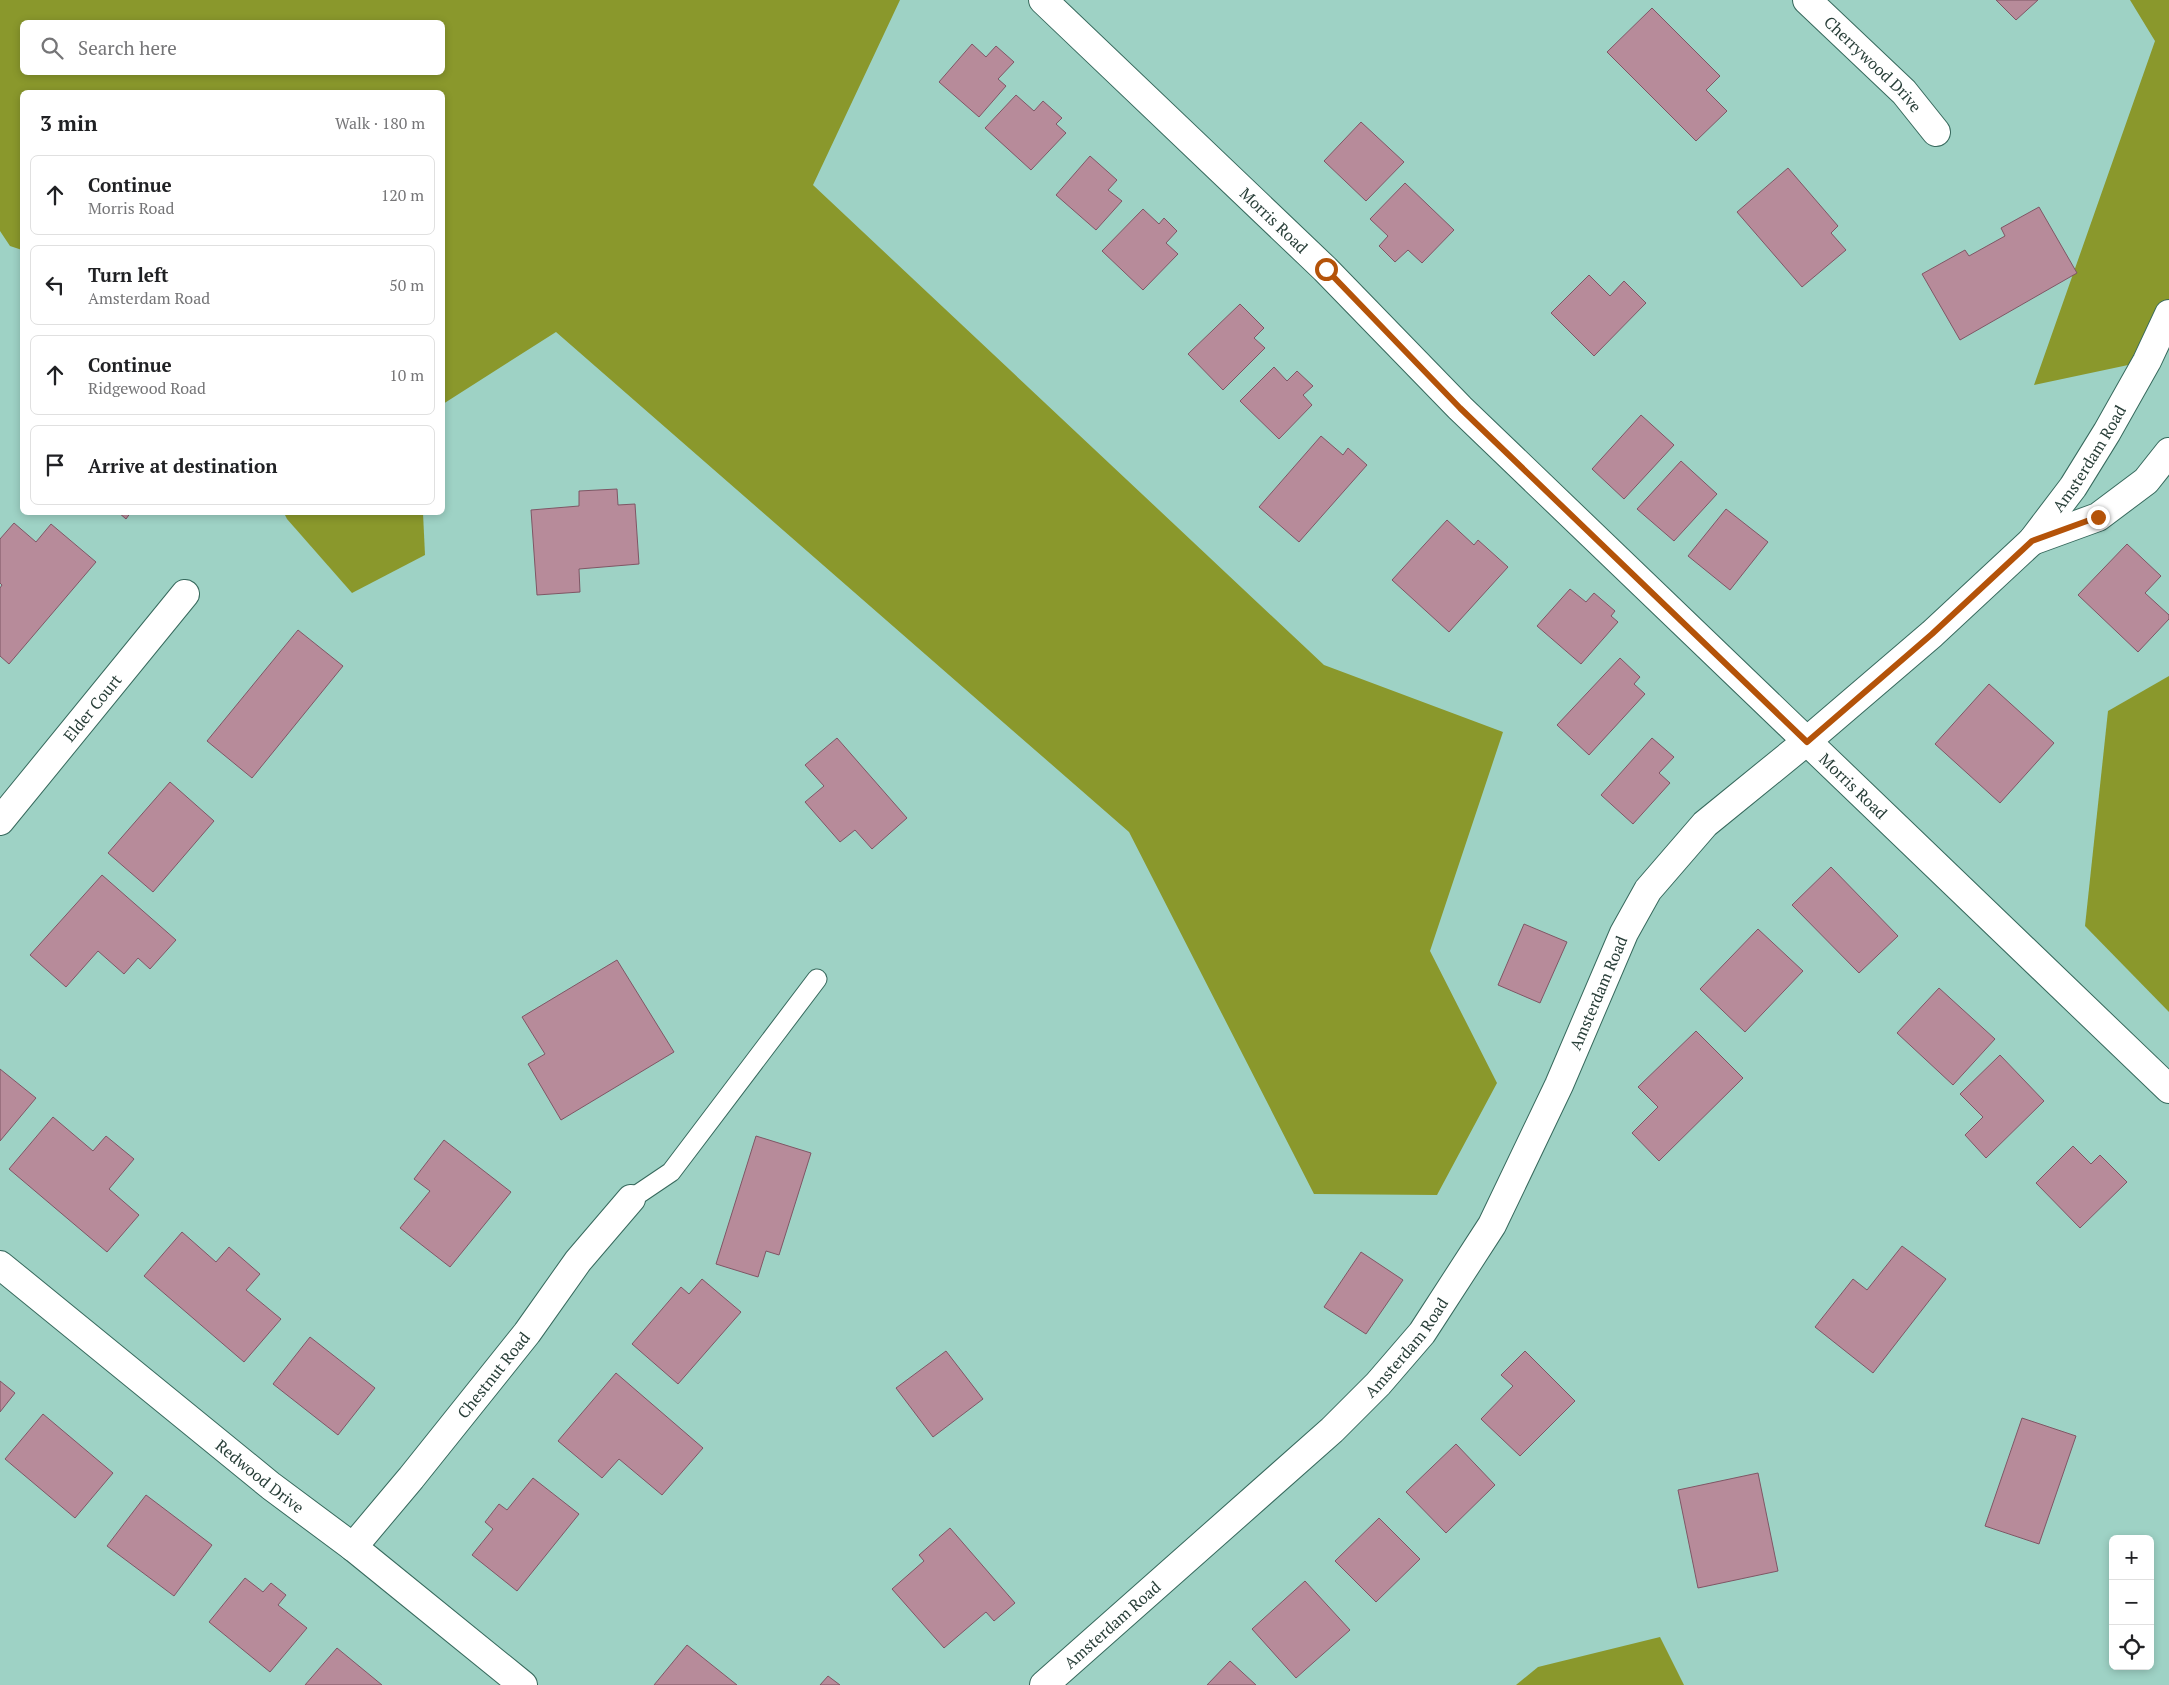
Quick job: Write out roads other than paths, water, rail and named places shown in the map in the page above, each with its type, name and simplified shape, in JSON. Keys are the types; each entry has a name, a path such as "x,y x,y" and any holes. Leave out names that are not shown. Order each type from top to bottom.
{"street":[{"name":"Morris Road","path":"1043,0 1326,269 1460,408 2169,1089"},
{"name":"Cherrywood Drive","path":"1807,0 1904,92 1936,132"},
{"name":"Amsterdam Road","path":"1044,1685 1332,1430 1378,1384 1422,1333 1492,1224 1559,1085 1624,933 1648,890 1706,824 1807,742 1932,634 2032,541 2073,487 2107,432 2147,361 2169,314"},
{"path":"2032,541 2098,517 2146,481 2169,452"},
{"name":"Elder Court","path":"0,821 185,594"},
{"name":"Chestnut Road","path":"353,1547 527,1333 578,1261 631,1199"},
{"name":"Redwood Drive","path":"0,1265 271,1486 353,1547 523,1685"}],"lane":[{"path":"631,1199 671,1172 817,979"}]}
